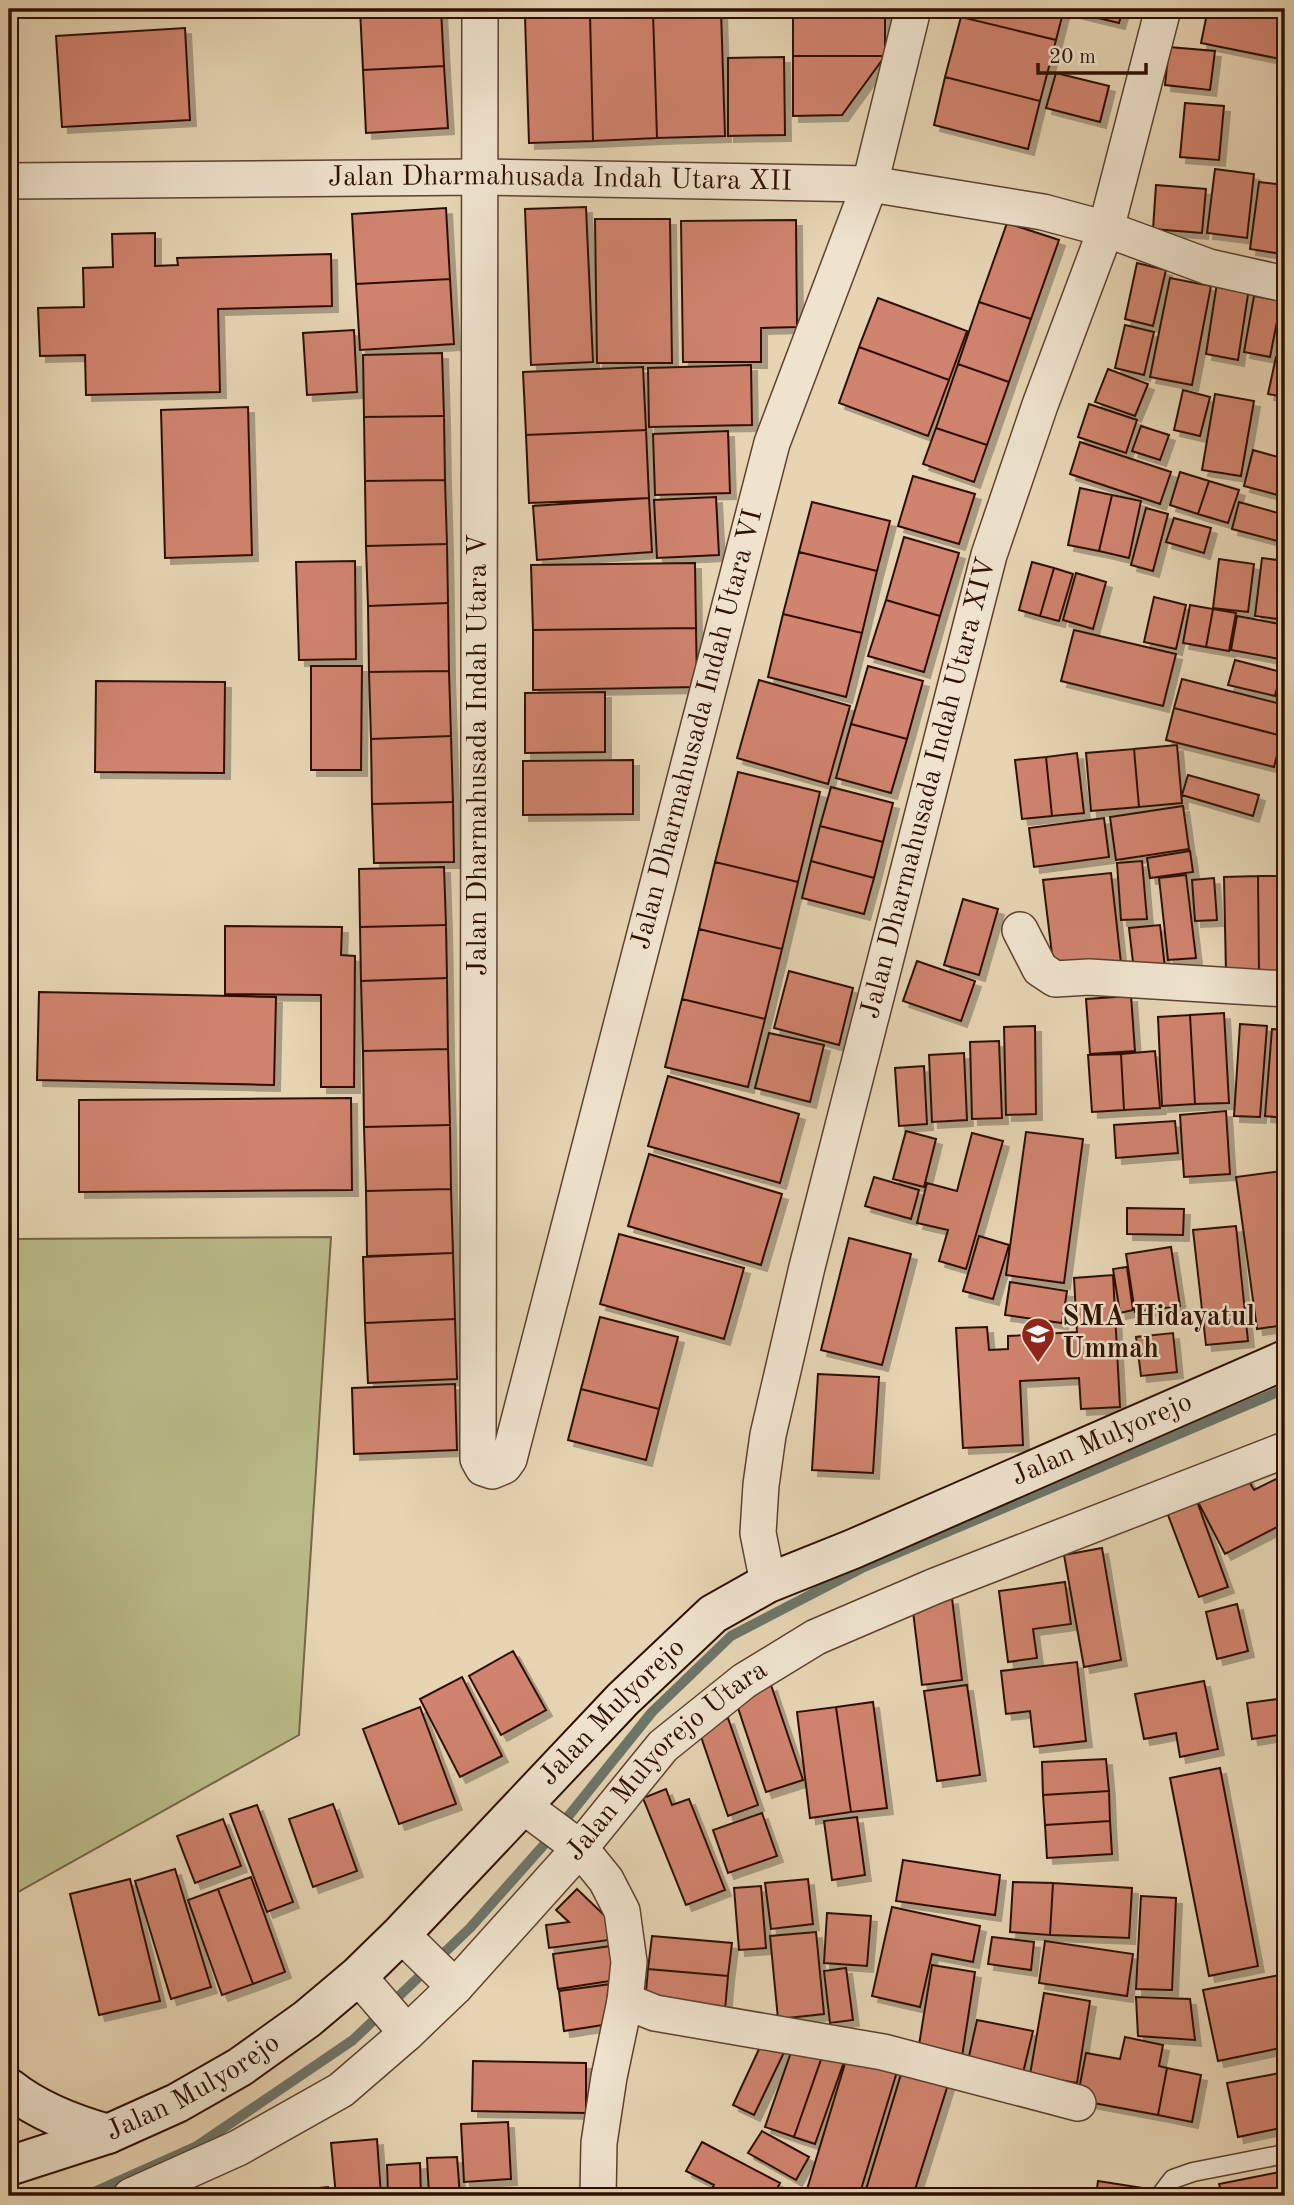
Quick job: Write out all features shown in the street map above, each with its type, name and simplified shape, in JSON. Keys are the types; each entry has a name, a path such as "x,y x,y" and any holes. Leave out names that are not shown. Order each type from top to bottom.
{"main road":[{"name":"Jalan Mulyorejo","path":"9,2166 108,2134 177,2102 240,2067 364,1982 407,1940 527,1810 623,1699 713,1614 768,1583 1285,1360"},
{"path":"9,2088 47,2112 108,2134"}],"street":[{"name":"Jalan Dharmahusada Indah Utara V","path":"480,9 478,1459 483,1468 492,1471 504,1466 509,1459"},
{"name":"Jalan Dharmahusada Indah Utara VI","path":"509,1459 772,443 870,184 913,9"},
{"name":"Jalan Dharmahusada Indah Utara XIV","path":"768,1583 758,1533 761,1485 768,1435 807,1267 989,555 1040,405 1107,229 1163,9"},
{"name":"Jalan Dharmahusada Indah Utara XII","path":"9,181 479,177 870,184 1043,212 1107,229 1209,267 1285,285"},
{"path":"1020,930 1040,969 1055,979 1089,977 1285,989"},
{"name":"Jalan Mulyorejo Utara","path":"131,2196 238,2148 341,2090 399,2025 447,1981 571,1842 663,1746 744,1681 816,1637 935,1586 1285,1450"},
{"path":"527,1810 571,1842 606,1880 622,1911 629,1962 625,2001 599,2143 598,2196"},
{"path":"407,1940 447,1981"},
{"path":"364,1982 399,2025"},
{"path":"625,2001 655,2013 883,2052 1078,2103"}],"lane":[{"path":"1160,2196 1173,2179 1193,2172 1285,2154"}],"green space":[{"path":"331,1237 299,1735 9,1897 9,1239"}],"building":[{"path":"326,9 326,10 73,11"},
{"path":"360,9 441,9 444,66 363,70"},
{"path":"525,9 589,9 590,15 525,17"},
{"path":"589,9 653,9 653,12 590,15"},
{"path":"653,9 721,9 721,10 653,12"},
{"path":"793,9 885,9 885,56 793,56"},
{"path":"963,9 1064,9 1056,40 961,17"},
{"path":"1069,9 1123,9 1119,23"},
{"path":"1208,9 1285,9 1285,60 1201,43"},
{"path":"721,10 725,136 657,138 653,12"},
{"path":"653,12 657,138 593,141 590,15"},
{"path":"590,15 593,141 529,143 525,17"},
{"path":"961,17 1056,40 1040,101 945,77"},
{"path":"185,28 190,120 62,127 56,36"},
{"path":"1169,47 1215,51 1210,90 1165,85"},
{"path":"793,56 885,56 842,115 793,116"},
{"path":"784,57 785,135 728,136 728,58"},
{"path":"444,66 448,128 366,133 363,70"},
{"path":"1056,73 1109,86 1100,122 1046,108"},
{"path":"945,77 1040,101 1028,149 934,125"},
{"path":"1185,103 1224,106 1219,160 1180,157"},
{"path":"1215,169 1254,174 1247,238 1207,233"},
{"path":"1259,182 1285,185 1282,254 1250,249"},
{"path":"1156,185 1206,189 1202,233 1153,229"},
{"path":"586,207 593,362 531,365 525,209"},
{"path":"446,208 450,279 356,284 352,214"},
{"path":"595,219 670,219 672,363 597,363"},
{"path":"796,220 797,327 761,328 761,362 683,362 681,221"},
{"path":"1007,223 1059,240 1031,319 979,302"},
{"path":"155,233 155,266 178,265 177,258 331,254 332,306 218,309 220,392 86,395 85,355 40,356 38,308 84,307 83,268 113,267 112,234"},
{"path":"1137,263 1166,270 1153,326 1125,319"},
{"path":"1170,278 1211,286 1192,385 1150,377"},
{"path":"450,279 454,344 360,350 356,284"},
{"path":"1217,283 1249,288 1238,360 1206,354"},
{"path":"1254,296 1281,301 1270,357 1244,352"},
{"path":"878,298 967,331 949,380 859,347"},
{"path":"979,302 1031,319 1009,382 958,364"},
{"path":"1285,303 1285,352 1277,351"},
{"path":"1125,325 1154,332 1144,375 1115,368"},
{"path":"354,330 357,392 307,395 303,333"},
{"path":"859,347 949,380 928,436 839,403"},
{"path":"442,353 444,416 364,417 363,355"},
{"path":"1276,357 1285,359 1285,397 1268,394"},
{"path":"958,364 1009,382 987,445 936,428"},
{"path":"751,365 752,425 649,427 648,368"},
{"path":"643,367 646,430 526,435 523,372"},
{"path":"1108,369 1148,384 1135,416 1095,402"},
{"path":"1183,390 1210,397 1200,436 1174,430"},
{"path":"1215,394 1254,401 1241,476 1202,470"},
{"path":"1089,404 1137,420 1126,453 1078,437"},
{"path":"248,407 252,555 165,558 161,410"},
{"path":"444,416 445,480 365,481 364,417"},
{"path":"1141,426 1169,435 1160,460 1132,451"},
{"path":"936,428 987,445 974,482 923,464"},
{"path":"646,430 649,498 529,503 526,435"},
{"path":"728,431 730,493 655,495 653,434"},
{"path":"1080,442 1171,472 1160,504 1070,474"},
{"path":"1253,450 1285,459 1285,497 1244,486"},
{"path":"1180,472 1209,481 1198,514 1170,505"},
{"path":"913,476 975,494 959,544 898,526"},
{"path":"445,480 447,544 366,546 365,481"},
{"path":"1209,481 1239,490 1228,523 1198,514"},
{"path":"1080,488 1112,495 1099,551 1068,545"},
{"path":"1112,495 1141,501 1129,558 1099,551"},
{"path":"716,497 719,555 657,558 654,500"},
{"path":"649,498 652,552 537,560 533,506"},
{"path":"812,502 890,521 877,571 799,552"},
{"path":"1239,502 1285,515 1285,543 1232,529"},
{"path":"1146,508 1168,514 1153,571 1131,565"},
{"path":"1174,518 1211,528 1204,553 1166,542"},
{"path":"904,537 959,553 940,616 886,600"},
{"path":"447,544 448,603 368,606 366,546"},
{"path":"799,552 877,571 862,633 783,614"},
{"path":"1262,558 1285,561 1285,620 1255,616"},
{"path":"1219,559 1254,564 1248,612 1213,608"},
{"path":"355,561 356,659 299,660 296,562"},
{"path":"1032,562 1054,568 1040,616 1019,610"},
{"path":"695,563 696,628 533,630 531,565"},
{"path":"1054,568 1073,574 1059,621 1040,616"},
{"path":"1076,573 1106,582 1093,629 1063,620"},
{"path":"1154,597 1186,605 1176,649 1144,642"},
{"path":"886,600 940,616 924,672 868,656"},
{"path":"448,603 449,671 369,672 368,606"},
{"path":"1190,605 1213,609 1206,647 1183,643"},
{"path":"1213,609 1236,613 1229,651 1206,647"},
{"path":"783,614 862,633 846,697 768,677"},
{"path":"1237,616 1285,625 1285,660 1231,650"},
{"path":"696,628 697,687 533,690 533,630"},
{"path":"1074,630 1176,654 1163,706 1061,681"},
{"path":"1235,660 1281,672 1275,696 1228,685"},
{"path":"311,666 362,666 361,770 311,770"},
{"path":"868,666 923,681 907,739 851,724"},
{"path":"449,671 451,736 371,739 369,672"},
{"path":"1182,679 1285,705 1282,736 1174,708"},
{"path":"759,680 850,706 828,784 737,758"},
{"path":"96,681 225,682 224,773 95,772"},
{"path":"605,692 605,752 525,753 525,693"},
{"path":"1174,708 1282,736 1274,767 1166,740"},
{"path":"851,724 907,739 891,793 836,778"},
{"path":"451,736 453,802 372,804 371,739"},
{"path":"1177,745 1182,803 1139,807 1134,749"},
{"path":"1134,749 1139,807 1091,811 1086,753"},
{"path":"1077,753 1084,813 1052,816 1046,757"},
{"path":"1046,757 1052,816 1022,819 1015,760"},
{"path":"633,760 633,814 523,815 523,761"},
{"path":"738,772 820,792 798,882 715,862"},
{"path":"1188,775 1259,795 1253,816 1182,795"},
{"path":"831,787 893,803 883,842 820,826"},
{"path":"453,802 454,862 374,863 372,804"},
{"path":"1183,806 1189,849 1116,860 1110,817"},
{"path":"1104,818 1109,857 1034,867 1029,828"},
{"path":"820,826 883,842 874,878 811,861"},
{"path":"1190,851 1193,872 1150,878 1147,858"},
{"path":"811,861 874,878 864,914 802,898"},
{"path":"1142,861 1147,919 1121,920 1117,863"},
{"path":"715,862 798,882 782,949 699,929"},
{"path":"444,867 446,925 360,927 359,869"},
{"path":"1111,873 1121,963 1054,971 1043,880"},
{"path":"1186,875 1196,958 1168,960 1159,878"},
{"path":"1258,876 1259,972 1226,973 1224,877"},
{"path":"1258,876 1283,876 1285,972 1259,972"},
{"path":"1214,878 1217,920 1195,921 1192,880"},
{"path":"963,899 998,909 979,975 944,965"},
{"path":"446,925 447,978 361,981 360,927"},
{"path":"1160,925 1165,968 1134,971 1129,928"},
{"path":"225,926 342,927 341,955 355,956 354,1087 321,1087 321,995 225,994"},
{"path":"699,929 782,949 765,1019 682,999"},
{"path":"917,961 975,981 961,1021 903,1001"},
{"path":"789,971 853,988 839,1045 774,1028"},
{"path":"447,978 448,1049 363,1051 361,981"},
{"path":"39,992 276,997 274,1085 37,1080"},
{"path":"1131,996 1135,1051 1090,1054 1086,999"},
{"path":"682,999 765,1019 748,1087 665,1067"},
{"path":"1224,1013 1229,1103 1195,1104 1190,1015"},
{"path":"1190,1015 1195,1104 1162,1106 1158,1017"},
{"path":"1240,1024 1267,1026 1260,1117 1234,1116"},
{"path":"1035,1026 1036,1114 1006,1115 1004,1027"},
{"path":"1272,1029 1285,1030 1285,1118 1265,1116"},
{"path":"769,1033 824,1045 810,1102 755,1088"},
{"path":"999,1041 1002,1118 972,1119 970,1042"},
{"path":"448,1049 450,1125 364,1127 363,1051"},
{"path":"1155,1051 1160,1108 1124,1110 1121,1054"},
{"path":"964,1053 967,1120 932,1122 929,1055"},
{"path":"1121,1054 1124,1110 1092,1112 1088,1055"},
{"path":"924,1066 927,1124 899,1126 895,1068"},
{"path":"668,1076 799,1114 780,1183 648,1146"},
{"path":"351,1098 352,1190 79,1192 79,1100"},
{"path":"1226,1111 1230,1174 1184,1177 1180,1115"},
{"path":"1175,1121 1178,1153 1116,1158 1114,1125"},
{"path":"450,1125 451,1189 366,1191 364,1127"},
{"path":"906,1131 936,1139 924,1187 893,1179"},
{"path":"1026,1132 1083,1139 1064,1283 1006,1275"},
{"path":"972,1133 1003,1141 966,1269 939,1261 948,1230 917,1223 927,1183 957,1191"},
{"path":"649,1154 782,1194 761,1265 628,1226"},
{"path":"1281,1171 1285,1200 1285,1325 1257,1329 1236,1177"},
{"path":"874,1177 919,1190 911,1219 865,1206"},
{"path":"451,1189 453,1253 367,1256 366,1191"},
{"path":"1127,1208 1184,1209 1183,1235 1127,1234"},
{"path":"1236,1226 1248,1341 1206,1345 1193,1230"},
{"path":"619,1234 744,1268 724,1339 600,1304"},
{"path":"979,1236 1009,1245 993,1299 963,1291"},
{"path":"849,1238 911,1254 882,1365 821,1350"},
{"path":"1171,1247 1180,1306 1135,1312 1126,1254"},
{"path":"453,1253 455,1319 365,1323 363,1257"},
{"path":"1127,1267 1133,1310 1120,1313 1113,1269"},
{"name":"SMA Hidayatul Ummah","path":"1113,1275 1120,1407 1081,1409 1079,1378 1020,1381 1023,1445 963,1448 956,1328 987,1327 989,1350 1008,1349 1008,1336 1077,1332 1074,1278"},
{"path":"1010,1282 1067,1291 1062,1323 1005,1315"},
{"path":"600,1317 678,1337 659,1409 581,1389"},
{"path":"455,1319 457,1379 368,1383 365,1323"},
{"path":"1173,1333 1177,1372 1141,1376 1136,1337"},
{"path":"818,1374 879,1377 873,1473 812,1470"},
{"path":"455,1384 457,1450 354,1454 352,1388"},
{"path":"581,1389 659,1409 646,1460 568,1440"},
{"path":"1243,1471 1254,1490 1278,1478 1285,1491 1285,1523 1225,1554 1195,1496"},
{"path":"1195,1496 1228,1587 1199,1597 1165,1507"},
{"path":"1102,1548 1121,1660 1084,1667 1064,1555"},
{"path":"1065,1582 1071,1624 1033,1629 1037,1658 1008,1662 999,1591"},
{"path":"952,1598 962,1680 922,1685 912,1603"},
{"path":"1237,1604 1248,1651 1217,1659 1206,1612"},
{"path":"513,1651 546,1710 501,1735 469,1676"},
{"path":"1077,1662 1086,1741 1034,1747 1030,1711 1006,1714 1001,1671"},
{"path":"462,1677 502,1756 460,1777 420,1699"},
{"path":"1204,1681 1218,1749 1180,1757 1176,1733 1144,1739 1135,1694"},
{"path":"771,1685 803,1780 766,1792 734,1696"},
{"path":"967,1685 980,1775 937,1781 924,1691"},
{"path":"1285,1698 1285,1734 1252,1739 1247,1703"},
{"path":"873,1702 887,1808 851,1812 836,1707"},
{"path":"420,1707 456,1804 399,1824 363,1729"},
{"path":"836,1707 851,1812 810,1818 797,1712"},
{"path":"728,1718 758,1805 728,1816 698,1728"},
{"path":"1106,1759 1109,1791 1043,1795 1042,1762"},
{"path":"1220,1768 1258,1966 1209,1976 1170,1778"},
{"path":"666,1789 672,1805 689,1799 725,1890 686,1905 643,1798"},
{"path":"1109,1791 1110,1821 1045,1825 1043,1795"},
{"path":"333,1804 357,1871 313,1887 289,1819"},
{"path":"257,1805 293,1902 267,1912 230,1814"},
{"path":"762,1813 777,1856 728,1873 713,1830"},
{"path":"857,1817 865,1875 832,1880 824,1821"},
{"path":"223,1819 241,1866 195,1883 177,1836"},
{"path":"1110,1821 1112,1854 1047,1858 1045,1825"},
{"path":"903,1860 1000,1875 995,1915 896,1901"},
{"path":"175,1869 211,1987 171,1999 135,1881"},
{"path":"251,1877 285,1972 253,1984 218,1889"},
{"path":"130,1879 160,2001 99,2015 70,1894"},
{"path":"808,1879 813,1924 771,1929 765,1883"},
{"path":"1013,1882 1053,1883 1050,1935 1010,1932"},
{"path":"1053,1883 1132,1888 1129,1938 1050,1935"},
{"path":"761,1886 766,1948 739,1950 734,1888"},
{"path":"218,1889 253,1984 222,1995 188,1900"},
{"path":"577,1889 606,1917 609,1940 549,1948 546,1925 569,1922 556,1910"},
{"path":"1141,1896 1176,1898 1172,1990 1136,1989"},
{"path":"892,1907 980,1926 973,1962 932,1954 920,2007 872,1996"},
{"path":"827,1913 871,1916 867,1966 824,1963"},
{"path":"816,1932 824,2014 778,2019 770,1936"},
{"path":"652,1936 732,1943 728,1976 648,1969"},
{"path":"992,1937 1034,1942 1031,1970 988,1964"},
{"path":"1045,1941 1133,1954 1127,1996 1039,1983"},
{"path":"611,1946 616,1980 558,1989 553,1954"},
{"path":"932,1965 975,1972 962,2057 918,2051"},
{"path":"846,1968 853,2020 830,2023 824,1971"},
{"path":"648,1969 728,1976 725,2010 645,2003"},
{"path":"1285,1974 1285,2047 1218,2061 1203,1990"},
{"path":"611,1984 616,2023 564,2031 559,1991"},
{"path":"1044,1993 1090,2001 1077,2083 1030,2075"},
{"path":"1136,1997 1190,1999 1195,2040 1138,2036"},
{"path":"977,2020 1033,2031 1023,2073 968,2061"},
{"path":"767,2032 789,2042 754,2115 733,2105"},
{"path":"1125,2037 1163,2045 1159,2066 1167,2068 1158,2115 1077,2100 1086,2053 1120,2059"},
{"path":"796,2038 825,2048 794,2137 765,2127"},
{"path":"850,2047 900,2062 859,2196 805,2196"},
{"path":"825,2048 846,2056 815,2144 794,2137"},
{"path":"473,2061 586,2063 586,2113 472,2111"},
{"path":"905,2061 951,2075 913,2196 864,2196"},
{"path":"1167,2068 1201,2075 1192,2122 1158,2115"},
{"path":"1285,2072 1285,2127 1238,2137 1227,2083"},
{"path":"508,2122 511,2179 464,2182 461,2124"},
{"path":"762,2131 809,2157 796,2180 748,2153"},
{"path":"377,2139 381,2196 336,2196 331,2143"},
{"path":"702,2142 780,2183 773,2196 708,2196 714,2185 686,2171"},
{"path":"457,2157 460,2196 429,2196 427,2158"},
{"path":"420,2163 421,2196 388,2196 387,2165"},
{"path":"1285,2171 1285,2196 1222,2196 1219,2184"},
{"path":"1098,2181 1156,2190 1155,2196 1096,2196"},
{"path":"328,2187 329,2196 301,2196 300,2190"},
{"path":"300,2190 301,2196 274,2196 273,2193"},
{"path":"518,2192 518,2196 469,2196"}],"waterway":[{"path":"85,2196 197,2146 353,2040 470,1928 558,1829 652,1712 731,1636 862,1568 1285,1389"}],"place":[{"name":"SMA Hidayatul Ummah","path":"1038,1364"}]}
